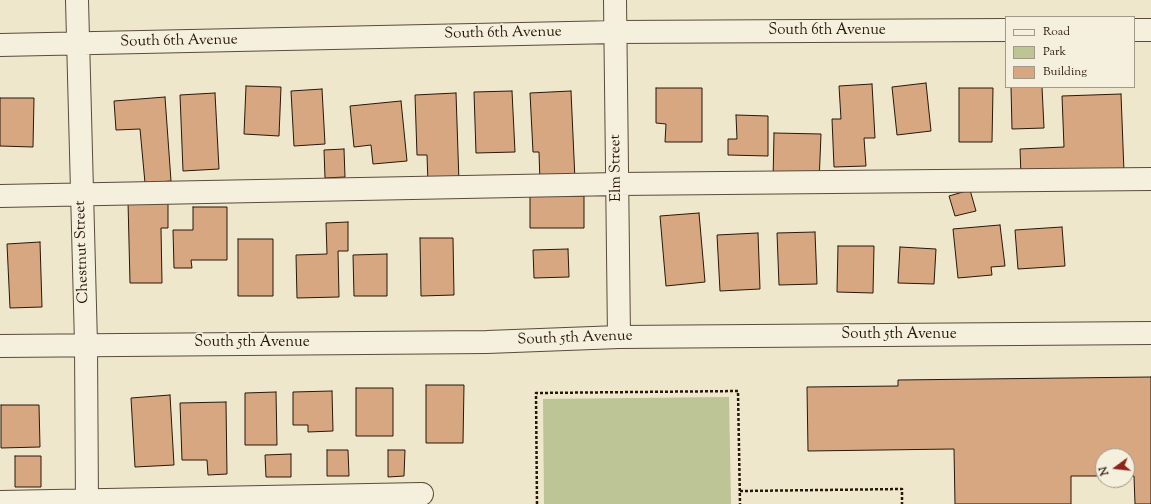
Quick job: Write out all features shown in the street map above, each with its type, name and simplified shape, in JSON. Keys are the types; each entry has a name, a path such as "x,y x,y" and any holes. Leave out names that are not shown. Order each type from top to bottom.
{"street":[{"name":"Chestnut Street","path":"77,0 86,344 87,502"},
{"name":"Elm Street","path":"615,0 619,337"},
{"name":"South 6th Avenue","path":"0,45 616,32 1005,30"},
{"path":"1135,30 1151,30"},
{"path":"0,196 618,184 1151,179"},
{"name":"South 5th Avenue","path":"0,346 86,344 487,342 619,337 1151,333"},
{"path":"0,502 87,502 422,494"}],"path":[{"path":"537,504 536,393 738,391 740,504"},
{"path":"740,491 902,489 902,504"}],"green space":[{"path":"729,397 731,504 544,504 543,399"}],"building":[{"path":"926,83 931,131 897,135 892,87"},
{"path":"872,84 875,138 864,138 866,166 834,167 832,119 841,119 839,86"},
{"path":"246,86 281,87 279,136 244,134"},
{"path":"656,88 702,88 702,142 665,142 666,124 656,123"},
{"path":"959,88 993,88 992,142 959,142"},
{"path":"1011,88 1042,88 1044,128 1012,129"},
{"path":"322,89 325,144 294,146 291,91"},
{"path":"512,91 515,152 476,153 474,92"},
{"path":"571,91 575,180 540,182 539,152 533,152 530,93"},
{"path":"215,93 219,169 183,171 180,95"},
{"path":"456,93 459,182 428,183 427,155 417,155 415,95"},
{"path":"1121,94 1124,172 1021,176 1020,149 1064,147 1062,96"},
{"path":"165,97 171,181 145,183 140,129 116,130 114,101"},
{"path":"0,98 34,98 33,147 0,146"},
{"path":"401,101 407,161 373,164 371,145 354,147 350,106"},
{"path":"736,115 768,116 768,156 728,155 728,139 737,139"},
{"path":"774,133 821,134 819,183 773,181"},
{"path":"344,149 345,177 325,178 324,150"},
{"path":"970,190 976,211 955,216 949,196"},
{"path":"530,196 584,196 584,228 530,228"},
{"path":"128,201 168,201 168,228 161,228 162,283 130,283"},
{"path":"193,207 227,207 227,260 191,260 192,268 174,268 173,230 193,230"},
{"path":"699,213 705,282 666,286 660,216"},
{"path":"348,222 348,251 338,251 339,297 297,298 296,255 327,254 326,223"},
{"path":"1000,225 1005,266 991,267 992,275 958,278 953,229"},
{"path":"1062,227 1065,266 1018,269 1015,230"},
{"path":"815,232 817,284 779,285 777,233"},
{"path":"758,233 760,289 720,291 717,235"},
{"path":"420,238 453,238 454,295 421,296"},
{"path":"238,239 273,239 273,296 238,296"},
{"path":"40,242 42,307 10,308 7,244"},
{"path":"838,246 874,246 873,293 837,292"},
{"path":"900,247 936,249 934,284 898,283"},
{"path":"568,249 569,277 534,278 533,250"},
{"path":"387,254 387,296 354,296 353,255"},
{"path":"1151,377 1151,504 1135,504 1135,448 1095,448 1095,476 1071,476 1071,504 955,504 954,449 808,451 807,387 898,386 898,380"},
{"path":"426,385 464,385 463,443 426,443"},
{"path":"356,388 393,388 393,436 356,436"},
{"path":"332,391 333,431 308,432 308,425 293,425 293,392"},
{"path":"276,392 277,445 245,445 245,393"},
{"path":"170,395 174,465 135,467 131,398"},
{"path":"226,402 227,474 208,475 207,460 182,460 180,403"},
{"path":"1,405 39,405 40,447 1,448"},
{"path":"327,450 348,450 349,476 327,476"},
{"path":"388,450 405,450 404,476 388,477"},
{"path":"291,454 291,477 266,477 265,455"},
{"path":"15,456 41,456 41,487 15,487"}]}
